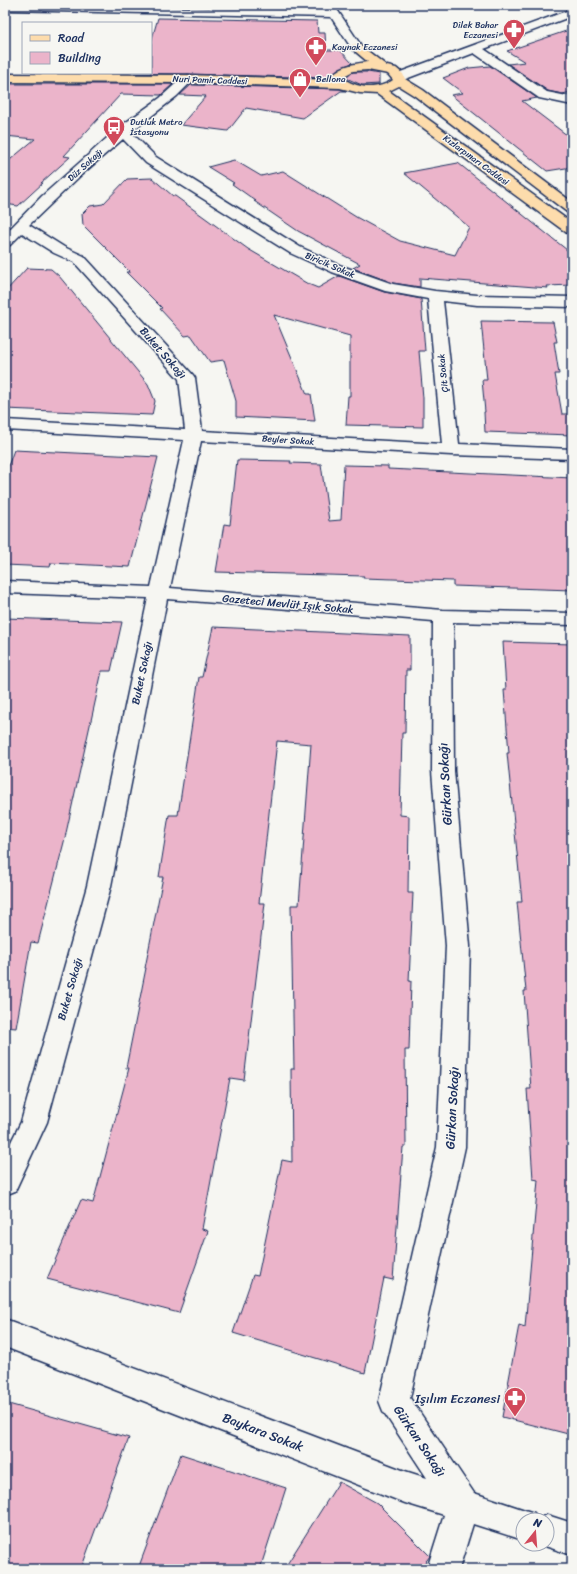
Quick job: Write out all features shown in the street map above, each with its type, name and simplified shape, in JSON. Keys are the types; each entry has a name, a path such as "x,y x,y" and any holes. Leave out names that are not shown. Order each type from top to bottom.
{"main road":[{"name":"Kızlarpınarı Caddesi","path":"356,47 383,68 392,71 399,79 572,209"},
{"path":"343,84 338,81 337,77 359,59 356,47"},
{"name":"Nuri Pamir Caddesi","path":"152,73 286,76 322,75 368,66 383,68"},
{"path":"5,73 22,73"},
{"name":"Nuri Pamir Caddesi","path":"5,78 188,79 343,84 355,88 379,89"},
{"path":"379,89 395,84 399,79"},
{"name":"Kızlarpınarı Caddesi","path":"379,89 572,230"}],"street":[{"path":"328,5 356,47"},
{"path":"5,7 335,14"},
{"path":"500,27 549,9"},
{"path":"399,79 476,49 568,16"},
{"path":"476,49 543,95 572,101"},
{"path":"383,68 397,64"},
{"name":"Düz Sokağı","path":"5,242 81,167 123,132 179,89 188,79"},
{"name":"Biricik Sokak","path":"123,132 151,160 296,250 337,268 390,288 435,296 476,300 572,302"},
{"name":"Buket Sokağı","path":"5,1183 34,1122 99,886 159,593 194,434 187,378 79,259 59,250 20,226"},
{"name":"Çit Sokak","path":"435,296 451,450"},
{"name":"Beyler Sokak","path":"5,425 194,434 451,450 572,454"},
{"name":"Gazeteci Mevlüt Işık Sokak","path":"5,587 159,593 443,616 572,619"},
{"name":"Gürkan Sokağı","path":"443,616 442,771 458,946 451,1147 394,1401 463,1505"},
{"name":"Baykara Sokak","path":"5,1333 406,1487 515,1521"},
{"path":"443,1569 463,1505"},
{"path":"555,1534 572,1539"}],"building":[{"path":"158,18 317,21 318,33 325,33 326,50 340,50 352,63 338,69 330,76 330,78 152,74 152,39"},
{"path":"572,29 572,92 562,94 548,91 508,64 525,62 507,51"},
{"path":"490,66 537,98 522,101 572,139 572,167 547,171 451,95 463,93 443,78 469,68"},
{"path":"353,72 379,74 379,84 362,85 346,78"},
{"path":"5,84 173,84 161,95 121,94 64,156 70,157 18,206 5,204 5,164 35,139 5,136"},
{"path":"191,85 340,89 346,91 341,91 303,118 246,108 228,131 181,125 206,96 180,95"},
{"path":"234,160 261,176 283,171 356,217 400,241 455,255 469,227 404,173 458,163 572,254 572,285 547,286 548,288 420,278 420,287 393,283 353,268 360,264 298,231 254,201 256,201 232,184 234,183 208,167"},
{"path":"152,178 173,196 248,249 308,284 318,288 339,276 384,292 421,299 425,351 419,351 423,398 423,427 346,425 348,396 350,396 350,336 274,315 307,394 311,394 315,421 236,417 236,401 224,360 210,362 191,335 185,336 160,309 162,308 126,272 130,272 83,225 82,214 90,206 103,204 127,179"},
{"path":"27,268 51,269 59,276 148,384 155,401 152,415 5,409 5,292"},
{"path":"481,321 553,322 557,342 554,342 559,374 555,374 562,414 572,414 572,435 485,432 482,380 487,380"},
{"path":"14,450 158,457 130,567 51,563 50,567 5,565 5,474"},
{"path":"237,460 291,461 290,463 321,464 329,521 341,520 344,465 388,466 388,469 572,478 572,590 453,586 453,581 363,578 364,576 216,572 224,524 230,525"},
{"path":"5,618 122,622 111,671 102,671 64,842 38,943 31,942 16,1028 5,1027"},
{"path":"213,627 410,636 410,670 406,670 405,733 402,733 400,815 409,816 408,893 413,893 409,981 411,981 409,1050 405,1050 406,1147 403,1147 393,1280 384,1278 365,1373 233,1333 253,1275 258,1276 282,1160 292,1162 291,1069 294,1069 291,905 299,905 311,744 277,741 259,903 265,903 244,1080 230,1078 202,1229 208,1231 179,1313 47,1279 81,1200 93,1203 129,1068 126,1068 163,877 159,877 169,815 178,815 199,677 202,677"},
{"path":"503,642 572,644 572,1435 502,1417 519,1325 525,1327 538,1180 533,1179 527,1089 531,1089 524,991 526,991 517,902 522,902 507,753 509,753 504,690 506,690"},
{"path":"5,1403 129,1438 81,1569 5,1569"},
{"path":"181,1454 286,1488 260,1569 138,1569"},
{"path":"339,1482 377,1503 430,1556 420,1569 284,1569"}],"place":[{"name":"Dilek Bahar Eczanesi","path":"514,50"},
{"name":"Kaynak Eczanesi","path":"316,66"},
{"name":"Bellona","path":"300,98"},
{"name":"Dutluk Metro İstasyonu","path":"114,146"},
{"name":"Işılım Eczanesi","path":"515,1418"}]}
